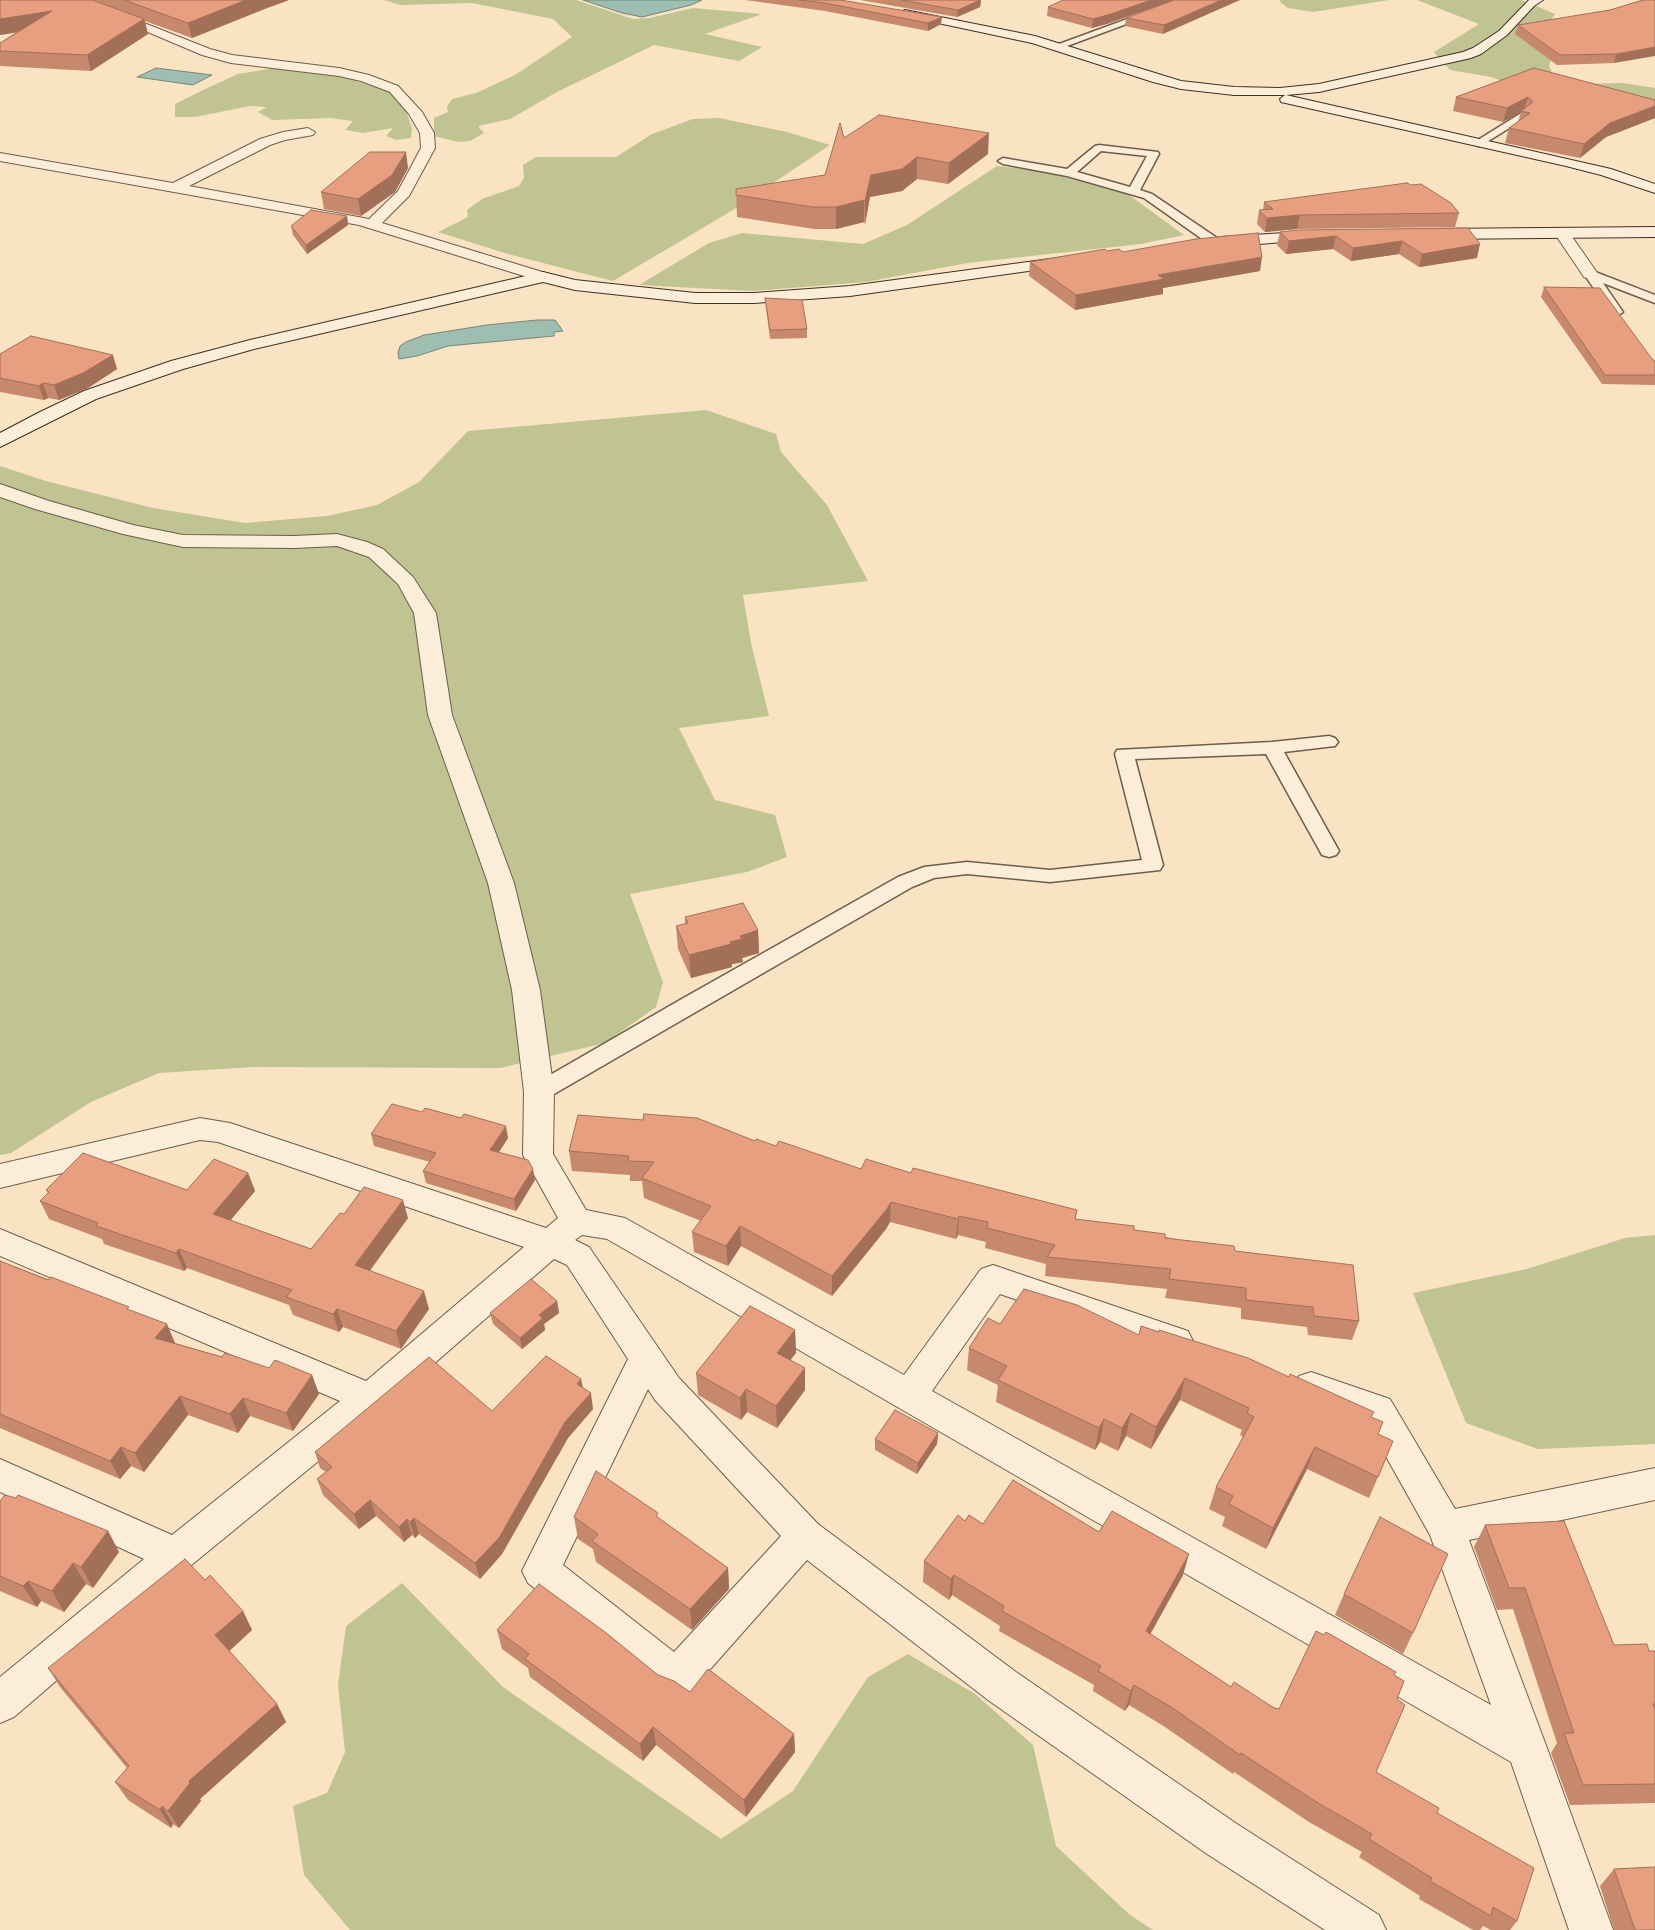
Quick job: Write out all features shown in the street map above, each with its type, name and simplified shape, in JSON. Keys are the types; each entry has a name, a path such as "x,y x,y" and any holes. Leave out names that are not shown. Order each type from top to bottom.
{"street":[{"path":"70,0 140,25 197,49 230,59 339,72 365,78 394,89 415,112 426,133 428,148 404,193 372,224"},
{"path":"890,10 1005,32 1157,79 1234,91 1280,92 1334,85 1466,56 1477,51 1503,33 1530,4 1537,0"},
{"path":"1280,92 1286,99 1606,172 1655,189"},
{"path":"175,188 265,142 283,136 308,132"},
{"path":"0,158 372,224 543,277 575,285 695,298 746,298 850,291 1076,260"},
{"path":"1414,234 1655,232"},
{"path":"1563,234 1590,274"},
{"path":"1189,246 1336,236"},
{"path":"0,441 44,416 90,395 177,364 250,345 543,277"},
{"path":"0,490 42,505 130,530 184,541 294,542 337,540 360,546 376,553 406,581 424,613 440,715 501,883 526,990 540,1092 538,1155 564,1232 645,1359 667,1390 805,1536 1010,1691 1222,1839 1364,1930"},
{"path":"0,1176 200,1129 219,1131 564,1232 614,1227 1527,1748"},
{"path":"0,1703 176,1555 370,1398 564,1232"},
{"path":"0,1242 370,1398"},
{"path":"909,1395 993,1278 1209,1352"},
{"path":"645,1359 541,1571 676,1678 805,1536"},
{"path":"1284,1378 1378,1410 1446,1528 1592,1930"},
{"path":"0,1475 176,1555"},
{"path":"1446,1528 1655,1484"}],"lane":[{"path":"1056,47 1187,0"},
{"path":"1478,143 1523,115"},
{"path":"1069,173 1099,148 1154,154 1134,191"},
{"path":"1002,161 1069,173 1148,196 1216,243"},
{"path":"1590,274 1655,299"},
{"path":"1590,274 1622,319"},
{"path":"540,1092 688,1005 905,882 931,872 967,868 1050,876 1153,865 1124,754 1272,748 1329,742"},
{"path":"1272,748 1329,851"}],"green space":[{"path":"384,0 576,0 633,19 650,18 693,8 762,14 705,34 762,47 739,61 654,45 557,92 510,119 478,126 484,133 470,141 458,142 434,136 434,118 448,112 447,107 452,99 476,93 515,75 572,37 553,19 472,3 400,5"},
{"path":"1389,0 1313,12 1288,8 1279,1"},
{"path":"1417,0 1522,0 1555,14 1548,25 1553,54 1549,66 1554,77 1578,84 1623,83 1655,88 1655,113 1523,89 1491,77 1450,70 1434,52 1479,24"},
{"path":"275,68 336,75 393,94 402,103 406,111 412,128 411,138 396,140 386,136 393,128 363,133 345,130 353,121 331,118 272,120 258,112 267,107 250,106 195,117 175,117 175,104 203,90 238,74"},
{"path":"719,118 787,132 830,145 733,210 613,281 508,254 438,232 468,217 467,210 482,199 519,186 524,178 523,165 536,157 616,157 652,134 693,119"},
{"path":"997,166 1046,172 1129,195 1184,235 1141,244 967,263 866,282 752,291 639,285 709,243 742,233 863,244 907,225"},
{"path":"706,410 776,434 781,452 827,505 868,581 743,595 751,643 769,716 679,728 715,800 775,815 787,857 747,872 630,894 663,982 656,1007 605,1043 500,1068 254,1067 159,1073 91,1102 11,1153 0,1155 0,466 46,481 153,508 245,523 327,516 377,505 419,482 468,431"},
{"path":"1655,1235 1655,1444 1538,1449 1466,1423 1413,1293 1527,1269 1625,1238"},
{"path":"402,1583 503,1687 721,1839 793,1791 868,1677 908,1654 975,1694 1033,1745 1056,1846 1130,1915 1153,1930 350,1930 304,1875 293,1806 327,1793 345,1752 338,1685 346,1626"}],"shaded area":[{"path":"583,0 702,0 691,5 642,17 622,13"},
{"path":"156,68 212,75 193,85 137,77"},
{"path":"555,320 563,331 554,332 554,336 448,346 417,356 399,359 400,346 424,335 487,325"}],"building":[{"path":"0,0 92,0 144,19 87,55 0,51 0,43 52,11 0,19"},
{"path":"124,0 246,0 188,23"},
{"path":"799,0 840,0 942,17 928,23 825,3"},
{"path":"901,0 980,0 958,10"},
{"path":"1063,0 1151,0 1093,19 1048,7"},
{"path":"1174,0 1221,0 1164,25 1126,18"},
{"path":"1643,0 1655,0 1655,47 1616,54 1560,55 1518,25 1610,10"},
{"path":"1534,68 1655,100 1655,106 1610,123 1584,144 1509,128 1530,113 1521,111 1533,102 1528,97 1507,108 1456,97"},
{"path":"879,115 989,133 949,163 917,157 902,169 871,175 865,201 836,207 813,207 736,195 736,189 825,175 840,123 844,138"},
{"path":"370,152 406,152 392,175 358,199 321,192"},
{"path":"1407,183 1411,185 1421,184 1451,203 1459,213 1300,215 1267,218 1259,210 1273,209 1264,202"},
{"path":"311,210 347,216 306,245 291,226"},
{"path":"1468,228 1480,244 1422,254 1402,241 1353,248 1336,236 1289,241 1280,232 1299,230"},
{"path":"1258,233 1262,257 1158,275 1164,279 1076,295 1030,262 1105,249 1107,251 1119,249 1123,252 1196,239"},
{"path":"1544,287 1600,288 1655,361 1655,375 1605,375"},
{"path":"765,298 802,300 807,329 770,330"},
{"path":"31,336 113,355 83,373 54,385 43,383 39,386 0,378 0,354"},
{"path":"743,903 758,930 740,936 742,939 730,942 731,944 689,955 676,926 688,923 685,917"},
{"path":"392,1104 422,1112 425,1108 461,1118 464,1114 506,1126 490,1150 528,1160 533,1169 514,1199 423,1171 436,1153 371,1134"},
{"path":"644,1114 697,1118 755,1141 756,1139 776,1146 779,1141 861,1169 866,1159 911,1173 913,1168 1077,1210 1075,1219 1134,1226 1134,1230 1165,1234 1165,1238 1234,1246 1235,1251 1353,1265 1359,1321 1314,1316 1313,1307 1246,1300 1246,1288 1169,1279 1171,1269 1047,1257 1055,1245 987,1228 988,1222 959,1216 958,1219 891,1202 832,1276 740,1226 726,1246 692,1232 711,1206 642,1178 654,1162 628,1161 629,1156 569,1151 578,1115 643,1120"},
{"path":"83,1153 187,1190 214,1159 248,1173 213,1214 311,1249 340,1213 344,1214 364,1187 403,1200 355,1265 424,1291 396,1331 337,1309 333,1314 286,1297 292,1290 179,1249 176,1253 96,1226 98,1223 40,1201 49,1192 46,1190"},
{"path":"0,1261 48,1280 51,1277 167,1324 155,1338 222,1357 225,1353 269,1368 275,1360 312,1375 286,1413 243,1398 230,1414 180,1396 135,1453 121,1447 110,1461 0,1414"},
{"path":"531,1279 557,1301 539,1315 543,1318 520,1338 490,1313"},
{"path":"1024,1289 1077,1305 1139,1335 1141,1326 1248,1358 1289,1377 1290,1374 1374,1412 1371,1417 1383,1422 1378,1434 1393,1441 1378,1477 1315,1447 1273,1528 1229,1504 1233,1496 1216,1487 1254,1417 1247,1413 1249,1408 1185,1378 1156,1427 1131,1413 1122,1428 1104,1419 1099,1428 998,1380 1007,1366 969,1348 988,1318 1000,1324"},
{"path":"750,1306 795,1330 777,1353 805,1368 776,1406 746,1389 740,1398 696,1373"},
{"path":"546,1356 581,1379 577,1384 591,1393 565,1422 499,1538 475,1563 414,1518 410,1522 407,1519 399,1527 370,1500 354,1514 317,1479 332,1467 315,1452 429,1357 492,1411"},
{"path":"895,1410 938,1433 918,1463 875,1439"},
{"path":"596,1471 658,1513 656,1516 728,1568 690,1609 592,1541 598,1534 574,1517"},
{"path":"1013,1480 1099,1532 1112,1511 1189,1554 1146,1631 1231,1687 1234,1682 1274,1708 1279,1709 1316,1631 1324,1635 1326,1632 1396,1672 1394,1675 1404,1681 1397,1699 1405,1705 1376,1772 1439,1808 1437,1813 1534,1868 1517,1921 1493,1907 1491,1916 1430,1881 1432,1878 1369,1839 1372,1834 1318,1803 1241,1753 1240,1755 1171,1707 1134,1685 1131,1691 1098,1671 1101,1666 1002,1611 1004,1606 954,1575 951,1579 924,1561 958,1515 965,1521 969,1515 983,1524"},
{"path":"5,1495 16,1498 18,1495 108,1531 81,1567 73,1563 52,1591 28,1581 23,1586 0,1576 0,1501"},
{"path":"1380,1517 1448,1554 1413,1633 1344,1594"},
{"path":"1564,1521 1614,1645 1647,1644 1649,1651 1655,1651 1655,1704 1653,1704 1655,1710 1655,1784 1583,1785 1564,1733 1574,1733 1525,1588 1509,1588 1485,1525"},
{"path":"185,1559 205,1580 210,1575 243,1611 215,1635 277,1704 189,1781 190,1783 168,1811 162,1806 160,1810 115,1782 129,1766 48,1668"},
{"path":"539,1584 605,1632 658,1675 674,1681 690,1692 708,1669 794,1734 744,1800 653,1727 640,1744 525,1659 529,1654 497,1630"},
{"path":"1655,1867 1655,1930 1635,1930 1614,1869"}]}
